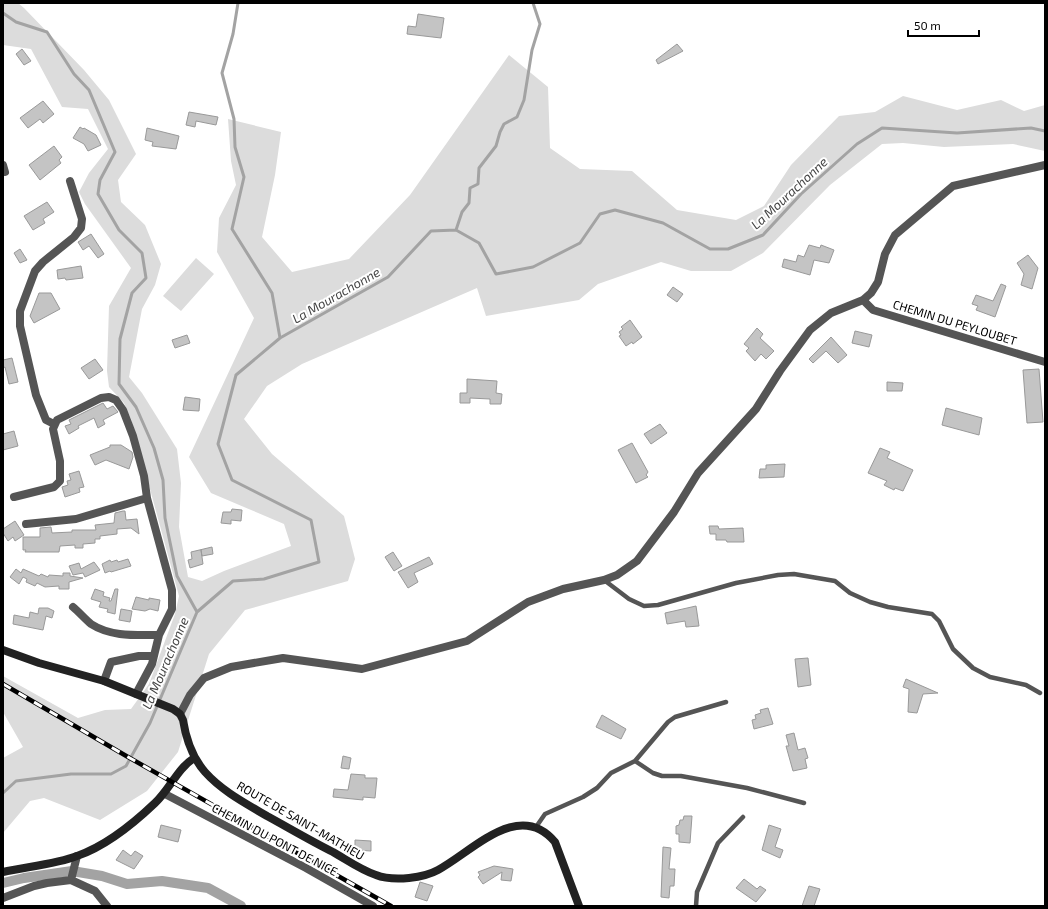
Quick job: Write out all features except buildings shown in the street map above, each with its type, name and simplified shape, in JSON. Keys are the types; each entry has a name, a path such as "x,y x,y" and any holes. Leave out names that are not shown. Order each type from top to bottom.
{"street":[{"path":"3,650 39,663 104,681 176,712 204,678 231,667 283,658 362,669 467,641 528,602 563,589 604,580 618,575 637,561 674,512 698,473 756,409 780,371 810,330 831,313 863,300 871,293 878,282 885,254 895,235 953,186 1045,165"},
{"path":"54,424 46,420 36,395 20,326 20,311 35,271 43,262 74,237 81,228 82,219 70,181"},
{"name":"CHEMIN DU PEYLOUBET","path":"863,300 874,310 1045,362"},
{"path":"14,498 54,487 60,481 60,461 53,429 57,420 101,398 109,397 116,400 123,410 133,436 144,476 146,498 172,590 172,609 159,635 152,664 136,694"},
{"path":"26,524 76,519 146,498"},
{"path":"73,607 91,624 104,630 122,635 159,635"},
{"path":"104,681 111,662 139,656 153,656"},
{"name":"ROUTE DE SAINT-MATHIEU","path":"176,712 194,758 215,782 241,801 375,875 390,878 408,878 436,871 495,834 509,827 523,824 536,826"},
{"path":"3,872 78,856 109,840 127,827 165,794 182,766 194,758"},
{"name":"CHEMIN DU PONT DE NICE","path":"165,794 306,868 373,906"},
{"path":"536,826 548,834 555,842 579,906"},
{"path":"71,878 78,856"},
{"path":"3,898 47,882 71,878 95,891 107,906"}],"lane":[{"path":"604,580 630,599 644,606 658,605 736,583 778,575 794,574 835,581 850,593 870,602 888,607 932,614 939,621 953,649 973,668 990,677 1026,685 1040,693"},
{"path":"536,826 545,814 584,797 597,788 611,773 635,761 668,722 675,717 726,702"},
{"path":"635,761 653,773 662,776 682,776 747,788 804,802"},
{"path":"696,906 697,892 718,843 743,817"}],"shaded area":[{"path":"3,3 18,3 84,70 109,100 136,154 118,180 121,202 145,225 161,264 155,285 142,309 129,377 142,393 177,449 181,483 179,527 188,577 202,581 224,571 291,546 284,524 211,493 189,457 254,318 217,252 219,218 236,185 231,161 228,119 281,132 275,175 262,237 292,272 349,259 410,195 509,55 548,87 550,148 580,169 632,171 677,210 736,220 764,206 791,165 839,116 875,112 903,96 957,110 1001,100 1024,111 1045,105 1045,151 1013,144 944,147 903,143 882,144 830,185 763,253 731,271 691,271 661,262 598,284 579,300 486,316 477,288 302,364 267,386 244,419 272,454 344,516 355,559 348,581 245,610 209,654 178,752 147,791 100,820 44,798 30,801 3,833 3,758 23,747 3,712 3,676 78,718 105,710 131,709 149,684 175,614 179,596 131,419 124,403 109,387 107,371 109,306 131,268 85,204 79,192 89,173 108,149 88,109 62,107 31,49 3,45"},
{"path":"196,258 214,274 181,311 163,296"}],"waterway":[{"path":"238,3 233,34 222,73 234,119 235,147 244,177 232,229 272,293 280,338"},
{"path":"456,230 462,212 469,203 470,188 478,184 479,168 496,146 504,124 517,117 524,100 532,50 540,24 533,3"},
{"path":"3,13 16,22 47,32 74,74 89,90 115,152 100,180 98,194 119,230 142,253 146,278 132,293 120,339 119,384 136,407 154,448 163,480 165,518 177,576 197,612"},
{"name":"La Mourachonne","path":"3,793 16,781 71,774 111,774 126,766 150,723 197,612 233,581 264,579 319,562 311,520 232,480 218,444 236,375 280,338 388,277 431,231 456,230 479,243 496,274 533,267 580,243 600,214 615,210 663,223 710,249 728,249 763,235 801,194 857,144 882,128 957,133 1031,128 1045,131"},
{"path":"3,883 24,878 72,871 102,876 127,884 162,881 208,888 241,906"}],"railway":[{"path":"3,684 128,757 391,906"}]}
